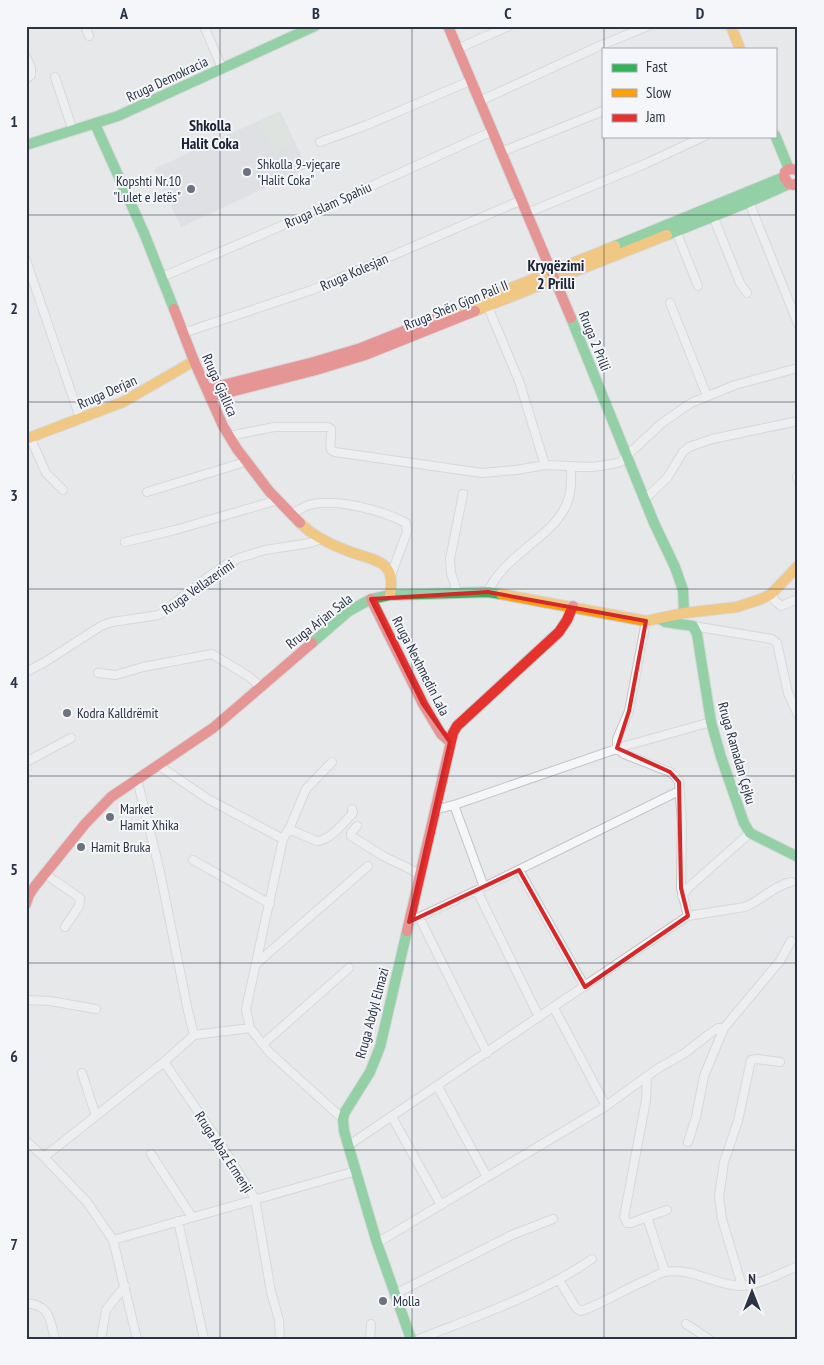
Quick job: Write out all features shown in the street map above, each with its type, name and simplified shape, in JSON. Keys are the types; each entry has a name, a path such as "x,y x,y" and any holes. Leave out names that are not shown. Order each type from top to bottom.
{"street":[{"path":"85,26 89,36"},
{"path":"204,26 222,68"},
{"name":"Rruga Demokracia","path":"26,145 94,124 145,104 315,26"},
{"name":"Rruga 2 Prilli","path":"448,26 522,200 644,500 681,581 684,613"},
{"path":"457,49 509,26"},
{"path":"480,101 648,26"},
{"path":"731,26 740,48"},
{"path":"26,57 32,71 31,75 26,79"},
{"path":"55,77 73,131"},
{"path":"320,142 367,125 470,81"},
{"path":"501,152 602,110"},
{"name":"Rruga Gjallica","path":"94,124 162,277 194,361 229,436 246,462 278,500 309,532 348,551 375,559 384,564 391,575"},
{"name":"Rruga Islam Spahiu","path":"162,277 316,211 493,131"},
{"path":"527,213 701,138"},
{"path":"776,138 793,180"},
{"name":"Rruga Shën Gjon Pali II","path":"209,393 361,348 676,231 750,202 793,180"},
{"name":"Rruga Shën Gjon Pali II","path":"209,393 343,363 488,307 553,276 793,180"},
{"name":"Rruga Kolesjan","path":"183,333 312,290 522,200"},
{"path":"750,202 798,324"},
{"path":"713,216 740,283 748,294"},
{"path":"676,231 698,286"},
{"path":"26,260 80,418"},
{"path":"670,303 707,396"},
{"path":"488,307 519,381 545,465"},
{"name":"Rruga Derjan","path":"28,438 123,402 194,361"},
{"path":"229,436 274,427 328,427 331,429 331,450 335,452 482,473 545,465 592,467 620,462 662,423 691,403 765,376 798,368"},
{"path":"644,500 667,478 683,452 689,447 712,439 798,421"},
{"path":"28,438 46,473 63,490"},
{"path":"147,492 246,462"},
{"path":"488,592 497,576 514,557 544,533 561,515 569,498 571,466"},
{"path":"457,592 451,574 450,559 463,494"},
{"path":"125,542 175,530 278,500"},
{"path":"292,514 307,505 347,505 365,508 406,523 407,532 391,575 390,595"},
{"name":"Rruga Vellazerimi","path":"26,672 46,662 101,626 112,622 159,615 225,564 238,558 265,550 310,543 322,539"},
{"name":"Rruga Arjan Sala","path":"27,897 44,874 111,797 213,728 246,702 314,640 347,613 371,599 390,595 488,592 573,606 646,621 684,613 737,607 761,600 771,594 798,566"},
{"path":"771,594 781,606 798,599"},
{"name":"Rruga Nexhmedin Lala","path":"371,599 426,710 441,734 450,742"},
{"name":"Rruga Abdyl Elmazi","path":"343,1119 345,1112 370,1072 380,1047 450,742 457,726 559,632 573,606"},
{"path":"660,618 665,622 772,639 777,643 788,693 798,714"},
{"path":"646,621 629,711 617,739 617,748 624,754 670,772 679,782 682,841 680,888 688,916"},
{"name":"Rruga Ramadan Çejku","path":"693,626 697,634 712,722 736,800 744,823 750,833"},
{"path":"98,673 116,675 142,667 212,654 248,676 261,687"},
{"path":"435,810 617,748 712,722"},
{"path":"26,762 71,738"},
{"path":"332,762 306,789 285,836 246,1009 250,1028 263,1044 343,1119 344,1131 377,1243 411,1339"},
{"path":"158,765 208,799 285,836"},
{"path":"137,779 160,872 194,1035"},
{"path":"409,922 481,889 680,791"},
{"path":"454,805 481,889 539,1017"},
{"path":"285,836 293,831 317,841 322,840 336,830 353,813 352,809"},
{"path":"357,826 351,833 351,836 383,856 420,874"},
{"path":"682,896 689,887 750,833 798,858"},
{"path":"194,860 270,904"},
{"path":"256,964 368,866"},
{"path":"519,870 584,987"},
{"path":"44,874 80,898 79,906 65,927"},
{"path":"349,1146 688,916 745,907 762,898 776,887 791,882"},
{"path":"419,918 487,1053"},
{"path":"688,1142 696,1117 704,1076 724,1028 780,961 791,941"},
{"path":"263,1044 348,968"},
{"path":"26,1000 50,1001 96,1009"},
{"path":"554,1008 606,1106"},
{"path":"44,1157 164,1062 194,1035 250,1028"},
{"path":"377,1243 606,1106 718,1028 724,1028"},
{"path":"742,1286 722,1219 718,1197 727,1154 738,1121 751,1060 780,1062"},
{"name":"Rruga Abaz Ermenji","path":"164,1062 222,1146 255,1199 271,1292 279,1320 280,1339"},
{"path":"82,1073 96,1116"},
{"path":"647,1077 646,1095 624,1217 627,1222 631,1223 667,1210"},
{"path":"438,1086 487,1177"},
{"path":"392,1117 441,1205"},
{"path":"26,1141 87,1202 114,1240 138,1339"},
{"path":"150,1154 192,1217"},
{"path":"114,1240 356,1171"},
{"path":"646,1218 665,1272"},
{"path":"395,1294 512,1235 553,1219"},
{"path":"178,1221 204,1339"},
{"path":"419,1339 530,1294 559,1280 592,1259"},
{"path":"559,1280 576,1308 581,1311 665,1272 693,1274 742,1286 798,1266"},
{"path":"101,1339 106,1310 125,1286"},
{"path":"26,1303 42,1306 47,1312 55,1339"},
{"path":"370,1339 371,1324"},
{"path":"686,1324 709,1339"}],"highlighted area":[{"path":"488,592 646,621 629,711 617,748 670,772 679,782 681,888 688,916 585,987 519,870 409,922 450,742 423,704 371,599"}],"shaded area":[{"path":"280,111 307,168 181,227 154,169"},
{"path":"279,113 284,124 263,134 258,123"},
{"path":"285,125 293,144 275,153 266,134"}],"traffic: fast":[{"path":"26,145 118,116 315,26"},
{"path":"95,124 144,233 174,309"},
{"path":"776,137 789,169"},
{"path":"615,246 784,177"},
{"path":"667,235 789,184"},
{"path":"571,318 654,523 675,567 683,590 684,613"},
{"path":"312,643 349,611 371,599 390,595 488,592 501,594"},
{"path":"660,619 665,622 693,626 697,634 711,722 744,823 750,833 798,857"},
{"path":"407,931 380,1047 370,1072 345,1112 343,1119 344,1131 377,1243 411,1339"}],"traffic: slow":[{"path":"731,26 740,48"},
{"path":"475,311 667,235"},
{"path":"434,319 615,246"},
{"path":"26,439 123,402 194,361"},
{"path":"300,523 329,543 381,563 390,574 390,595"},
{"path":"501,594 646,621 684,613 737,607 761,599 771,594 798,566"}],"traffic: jam":[{"path":"448,26 571,318"},
{"path":"798,170 789,169 785,172 784,177 789,184 798,183"},
{"path":"174,309 194,361 223,426 237,449 269,491 300,523"},
{"path":"211,397 316,370 365,355 475,311"},
{"path":"207,389 361,348 434,319"},
{"path":"371,599 423,704 441,734 450,742"},
{"path":"407,931 453,733 457,726 559,632 573,606"},
{"path":"26,904 35,886 85,824 111,797 213,728 312,643"}],"place":[{"name":"Shkolla 9-vjeçare \"Halit Coka\"","path":"247,172"},
{"name":"Kopshti Nr.10 \"Lulet e Jetës\"","path":"191,189"},
{"name":"Kodra Kalldrëmit","path":"67,713"},
{"name":"Market Hamit Xhika","path":"110,817"},
{"name":"Hamit Bruka","path":"81,847"},
{"name":"Molla","path":"383,1301"}],"district":[{"name":"Shkolla Halit Coka","path":"210,134"},
{"name":"Kryqëzimi 2 Prilli","path":"556,274"}]}
